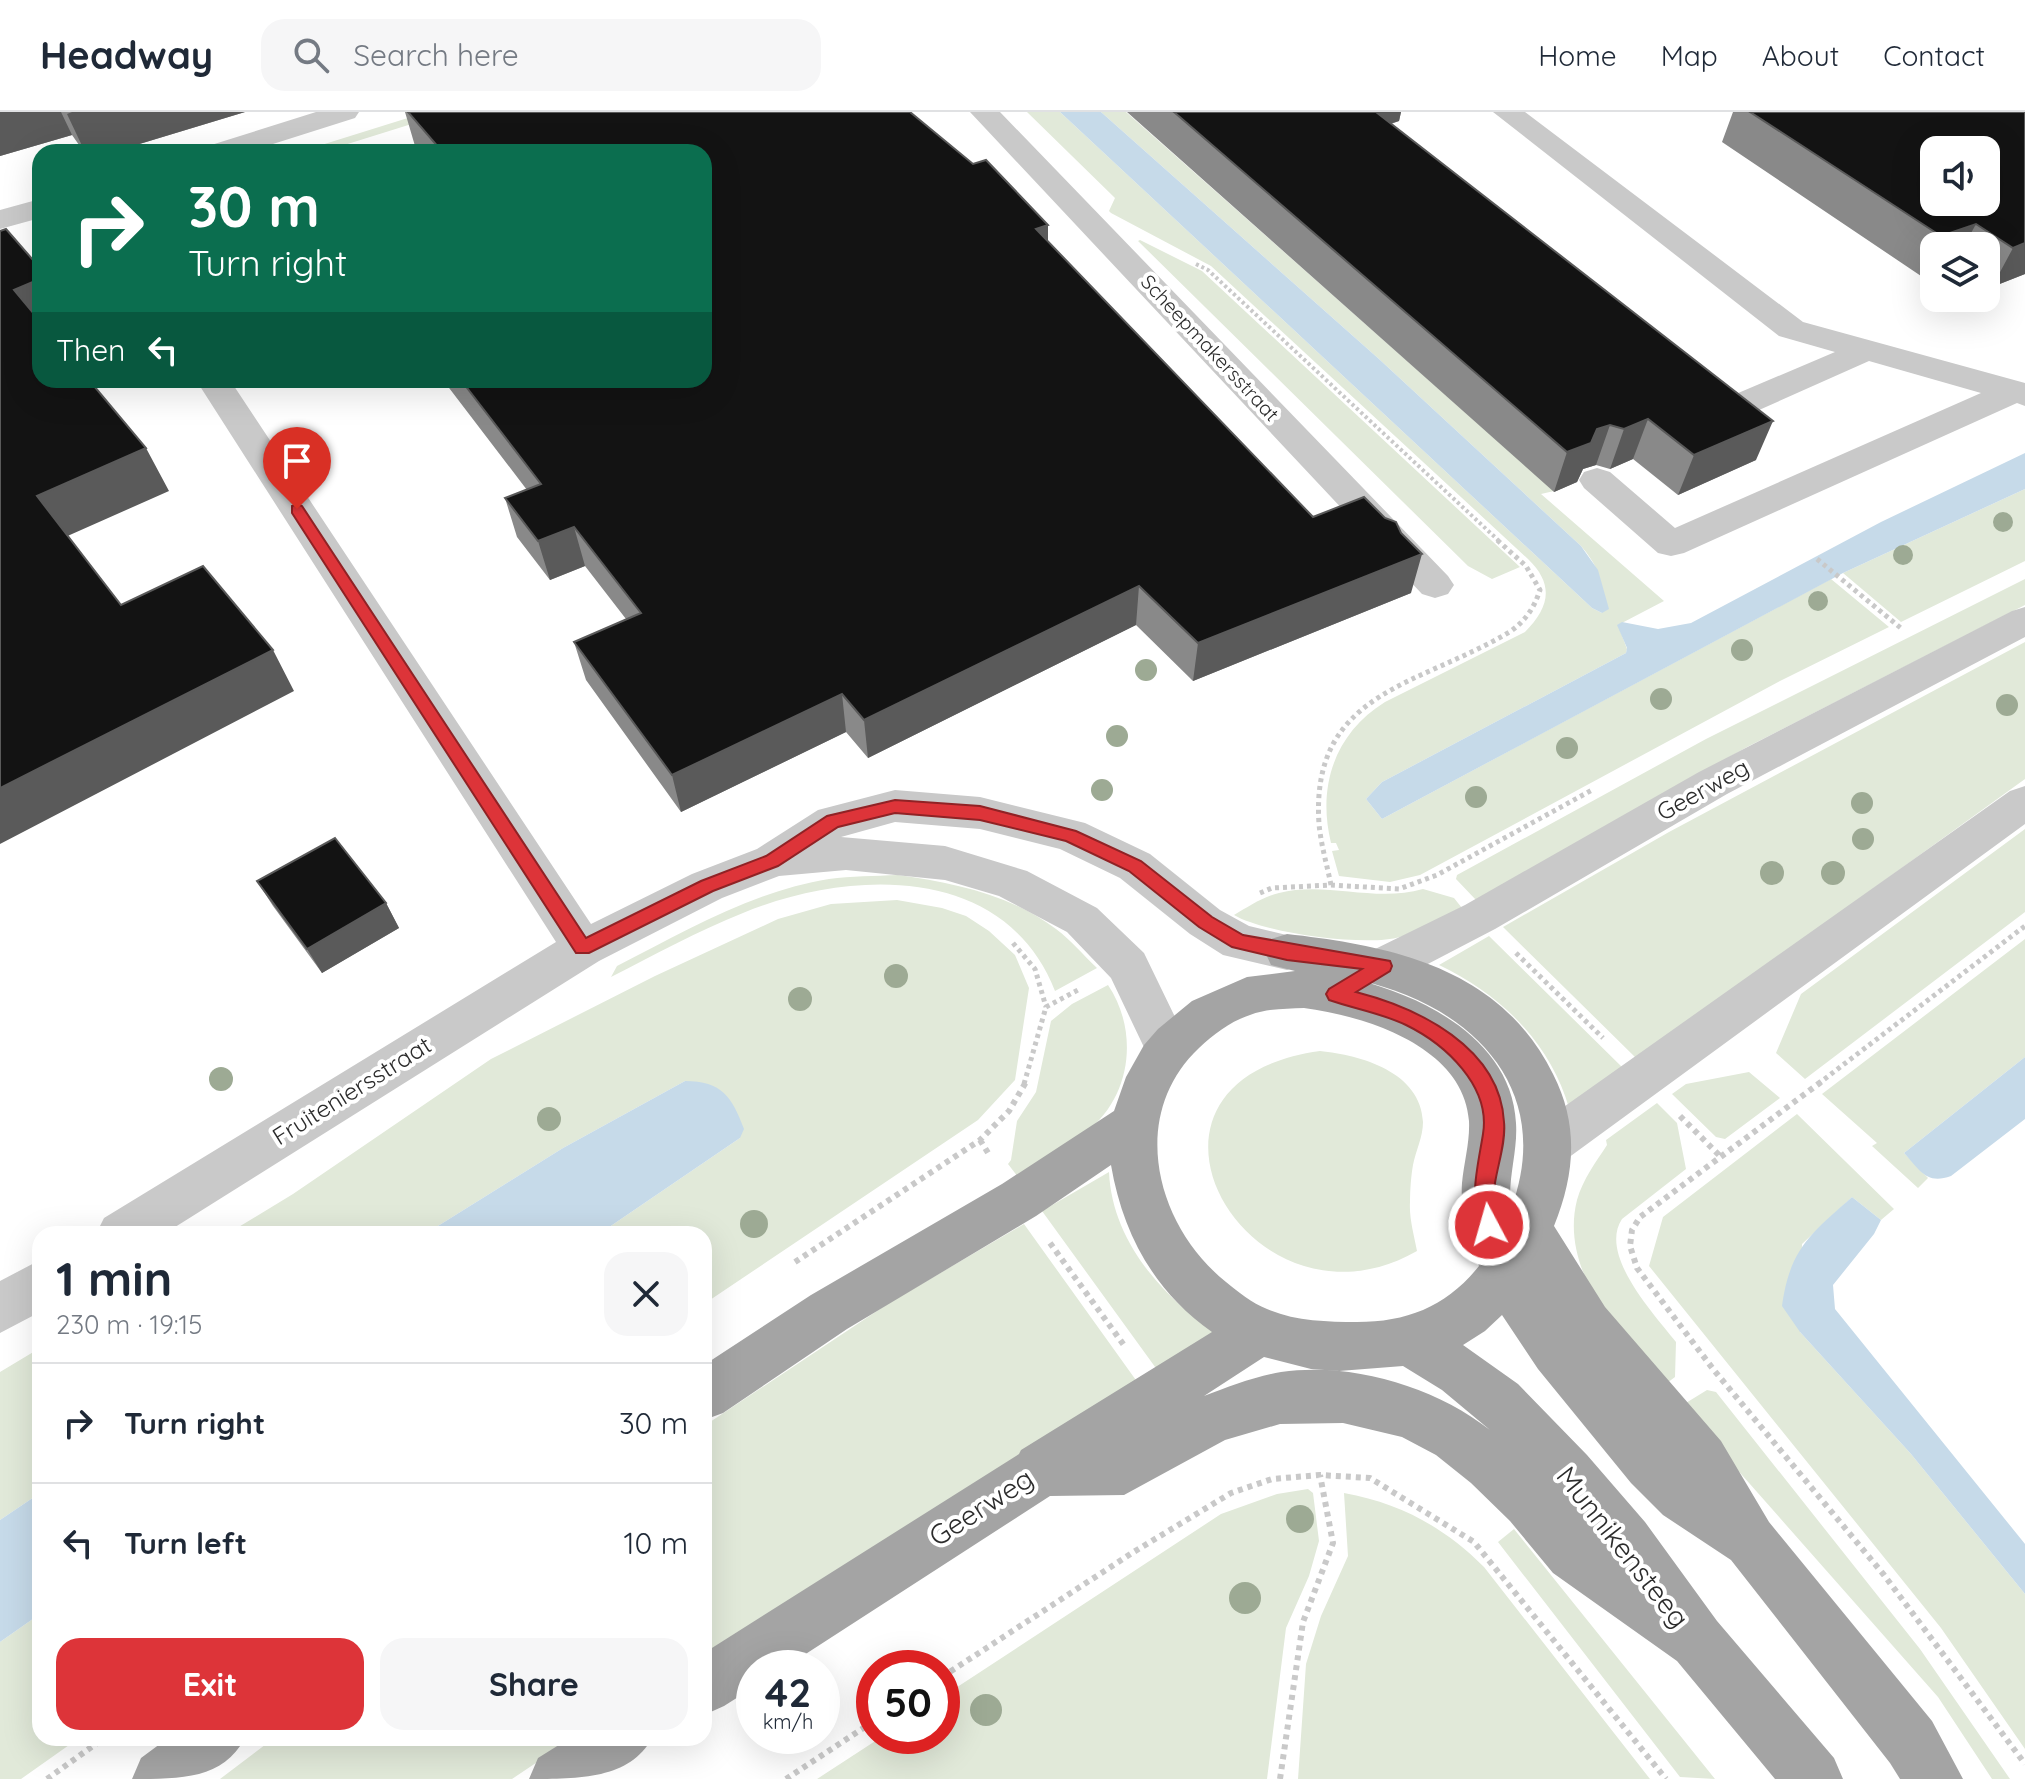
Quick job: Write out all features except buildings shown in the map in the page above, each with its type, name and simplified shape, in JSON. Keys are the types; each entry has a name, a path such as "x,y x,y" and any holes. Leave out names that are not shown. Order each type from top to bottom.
{"main road":[{"path":"1287,952 1383,966 1427,981 1474,1006 1505,1036 1527,1068 1545,1109 1551,1143 1543,1189 1517,1252 1496,1286 1466,1315 1442,1330 1408,1341 1341,1348 1302,1343 1260,1331 1225,1313 1191,1285 1161,1244 1148,1215 1136,1173 1134,1124 1141,1089 1167,1048 1209,1015 1248,995 1285,989 1336,994 1375,1005 1413,1019 1444,1038 1470,1064 1487,1092 1495,1123 1484,1193 1489,1225 1517,1252 1519,1301 1542,1335 1672,1488 1750,1541 1911,1742 1933,1779"},
{"path":"1336,994 1383,966"},
{"path":"712,1390 829,1312 1019,1200 1134,1124"},
{"path":"1172,1413 1260,1331"},
{"name":"Munnikensteeg","path":"1408,1341 1460,1372 1499,1402 1626,1541 1697,1641 1813,1779"},
{"path":"1172,1413 1214,1418 1280,1398 1343,1397 1410,1413 1455,1436 1529,1502 1573,1553 1697,1641"},
{"name":"Geerweg","path":"712,1681 1040,1469 1124,1468 1172,1413"},
{"path":"162,1779 205,1746"},
{"path":"559,1779 611,1746"}],"street":[{"path":"243,144 345,112"},
{"name":"Scheepmakersstraat","path":"984,112 1435,585"},
{"path":"1507,112 1791,329 2020,393"},
{"path":"0,220 32,210"},
{"path":"1729,410 1867,350"},
{"path":"218,388 583,948"},
{"path":"1597,480 1671,544 2020,393"},
{"name":"Geerweg","path":"1383,966 1480,917 1713,783 2025,620"},
{"path":"1551,1143 2025,802"},
{"name":"Fruiteniersstraat","path":"134,1226 583,948 707,886 772,861 833,821 895,806 980,813 1070,835 1135,866 1205,922 1239,942 1287,952"},
{"name":"Fruiteniersstraat","path":"772,861 846,853 945,863 1012,883 1082,920 1128,966 1167,1048"},
{"path":"0,1309 32,1289"}],"path":[{"path":"1817,559 1902,630 1889,637"},
{"path":"1331,885 1399,889 1437,875 1604,784"},
{"path":"1437,875 1722,1158"},
{"path":"2025,926 1640,1217 1632,1230 1630,1246 1637,1268 1713,1369 1884,1575 2025,1764"},
{"path":"1007,937 1035,969 1046,1007"},
{"path":"858,1219 980,1140 1019,1200 1231,1493"},
{"path":"1280,1779 1287,1713 1303,1622 1333,1543 1320,1475"},
{"path":"960,1665 1132,1553 1231,1493 1272,1479 1320,1475 1370,1478 1474,1542 1666,1779"},
{"path":"786,1779 856,1733"},
{"path":"47,1779 93,1746"}],"green space":[{"path":"427,112 450,112 348,144 325,144"},
{"path":"1027,112 1060,112 1592,608 1602,613 1599,577 1581,546 1379,359 1101,112 1126,112 1554,491 1541,494 1664,601 1618,625 1626,653 1382,782 1366,799 1382,819 1831,579 1889,627 1780,681 1420,875 1390,882 1339,876 1332,851 1339,850 1336,843 1331,843 1326,801 1334,763 1342,745 1368,715 1385,702 1525,632 1544,605 1546,596 1542,578 1528,559 1211,266 1111,213 1109,211 1115,198"},
{"path":"1140,240 1202,271 1520,567 1492,579 1468,566"},
{"path":"2025,489 2025,561 1901,622 1843,573"},
{"path":"2025,579 2025,605 1747,747 1476,900 1456,879 1457,875 1706,739"},
{"path":"2025,642 2025,779 1637,1059 1503,927 1669,832"},
{"path":"2025,829 2025,912 1805,1079 1776,1053 1801,994"},
{"path":"898,875 960,886 1020,907 1061,933 1097,968 1055,991 1032,949 1000,919 963,898 920,888 876,885 830,889 785,898 693,935 611,977 617,966 720,914 773,893 829,879"},
{"path":"1423,889 1454,898 1462,908 1416,932 1384,940 1291,933 1248,922 1234,915 1267,897 1297,890 1387,894"},
{"path":"897,900 942,908 966,916 989,931 1015,955 1029,988 1015,1080 978,1120 712,1299 712,1226 611,1226 740,1138 685,1081 563,1148 438,1226 240,1226 293,1194 491,1059 655,976 778,919 831,904"},
{"path":"1489,936 1624,1069 1569,1108 1549,1062 1520,1023 1482,990 1439,965"},
{"path":"2025,939 2025,1057 1904,1153 1928,1178 1918,1188 1872,1146 1877,1143 1822,1094"},
{"path":"1108,985 1118,1003 1127,1042 1126,1063 1113,1101 1086,1132 1018,1177 1008,1164 1017,1121 1036,1092 1051,1021 1072,1004"},
{"path":"1320,1051 1353,1057 1386,1069 1412,1090 1420,1105 1423,1122 1410,1193 1410,1214 1417,1251 1355,1271 1300,1265 1254,1238 1222,1199 1208,1153 1217,1109 1253,1072"},
{"path":"1749,1072 1780,1098 1725,1139 1716,1137 1672,1094 1686,1084"},
{"path":"1657,1103 1677,1123 1686,1169 1622,1219 1617,1234 1617,1250 1632,1284 1676,1342 1675,1377 1663,1386 1629,1346 1598,1301 1585,1277 1577,1252 1574,1226 1577,1200 1590,1171 1607,1145 1606,1140"},
{"path":"1797,1114 1894,1209 1881,1220 1852,1197 1802,1244 1800,1332 1911,1454 2025,1594 2025,1749 1941,1628 1649,1266 1663,1217"},
{"path":"1109,1172 1112,1197 1120,1221 1144,1265 1178,1303 1218,1334 1158,1371 1042,1211"},
{"path":"1024,1224 1138,1383 712,1650 712,1421 889,1303"},
{"path":"32,1353 32,1498 0,1520 0,1372"},
{"path":"1707,1390 1716,1392 1920,1649 2010,1779 1992,1779 1938,1697 1681,1406"},
{"path":"1308,1489 1313,1493 1319,1541 1309,1576 1286,1628 1267,1779 817,1779 856,1754 960,1754 960,1685 1221,1514 1277,1494"},
{"path":"1344,1493 1384,1503 1420,1519 1453,1540 1484,1567 1650,1779 1298,1779 1306,1664 1321,1616 1348,1556"},
{"path":"1514,1529 1715,1779 1680,1777 1498,1542"},
{"path":"32,1620 32,1746 68,1746 21,1779 0,1779 0,1642"},
{"path":"263,1746 561,1746 512,1779 220,1779"}],"water":[{"path":"1060,112 1101,112 1379,359 1581,546 1598,570 1609,609 1602,613 1592,608"},
{"path":"2025,453 2025,489 1843,573 1382,819 1366,799 1382,782 1626,653 1627,648 1617,625 1622,622 1658,629 1691,623 1881,522"},
{"path":"2025,1057 2025,1119 1951,1176 1935,1179 1919,1170 1904,1153"},
{"path":"685,1081 708,1084 724,1093 744,1129 740,1138 611,1226 438,1226 563,1148"},
{"path":"1852,1197 1881,1220 1874,1234 1833,1285 1835,1309 2025,1544 2025,1594 1911,1454 1800,1332 1782,1306 1797,1256 1814,1232"},
{"path":"32,1498 32,1620 0,1642 0,1520"}],"route":[{"path":"297,509 583,948 707,886 772,861 833,821 895,806 980,813 1070,835 1135,866 1205,922 1239,942 1383,966 1336,994 1413,1019 1444,1038 1470,1064 1487,1092 1495,1123 1484,1193 1489,1225"}]}
